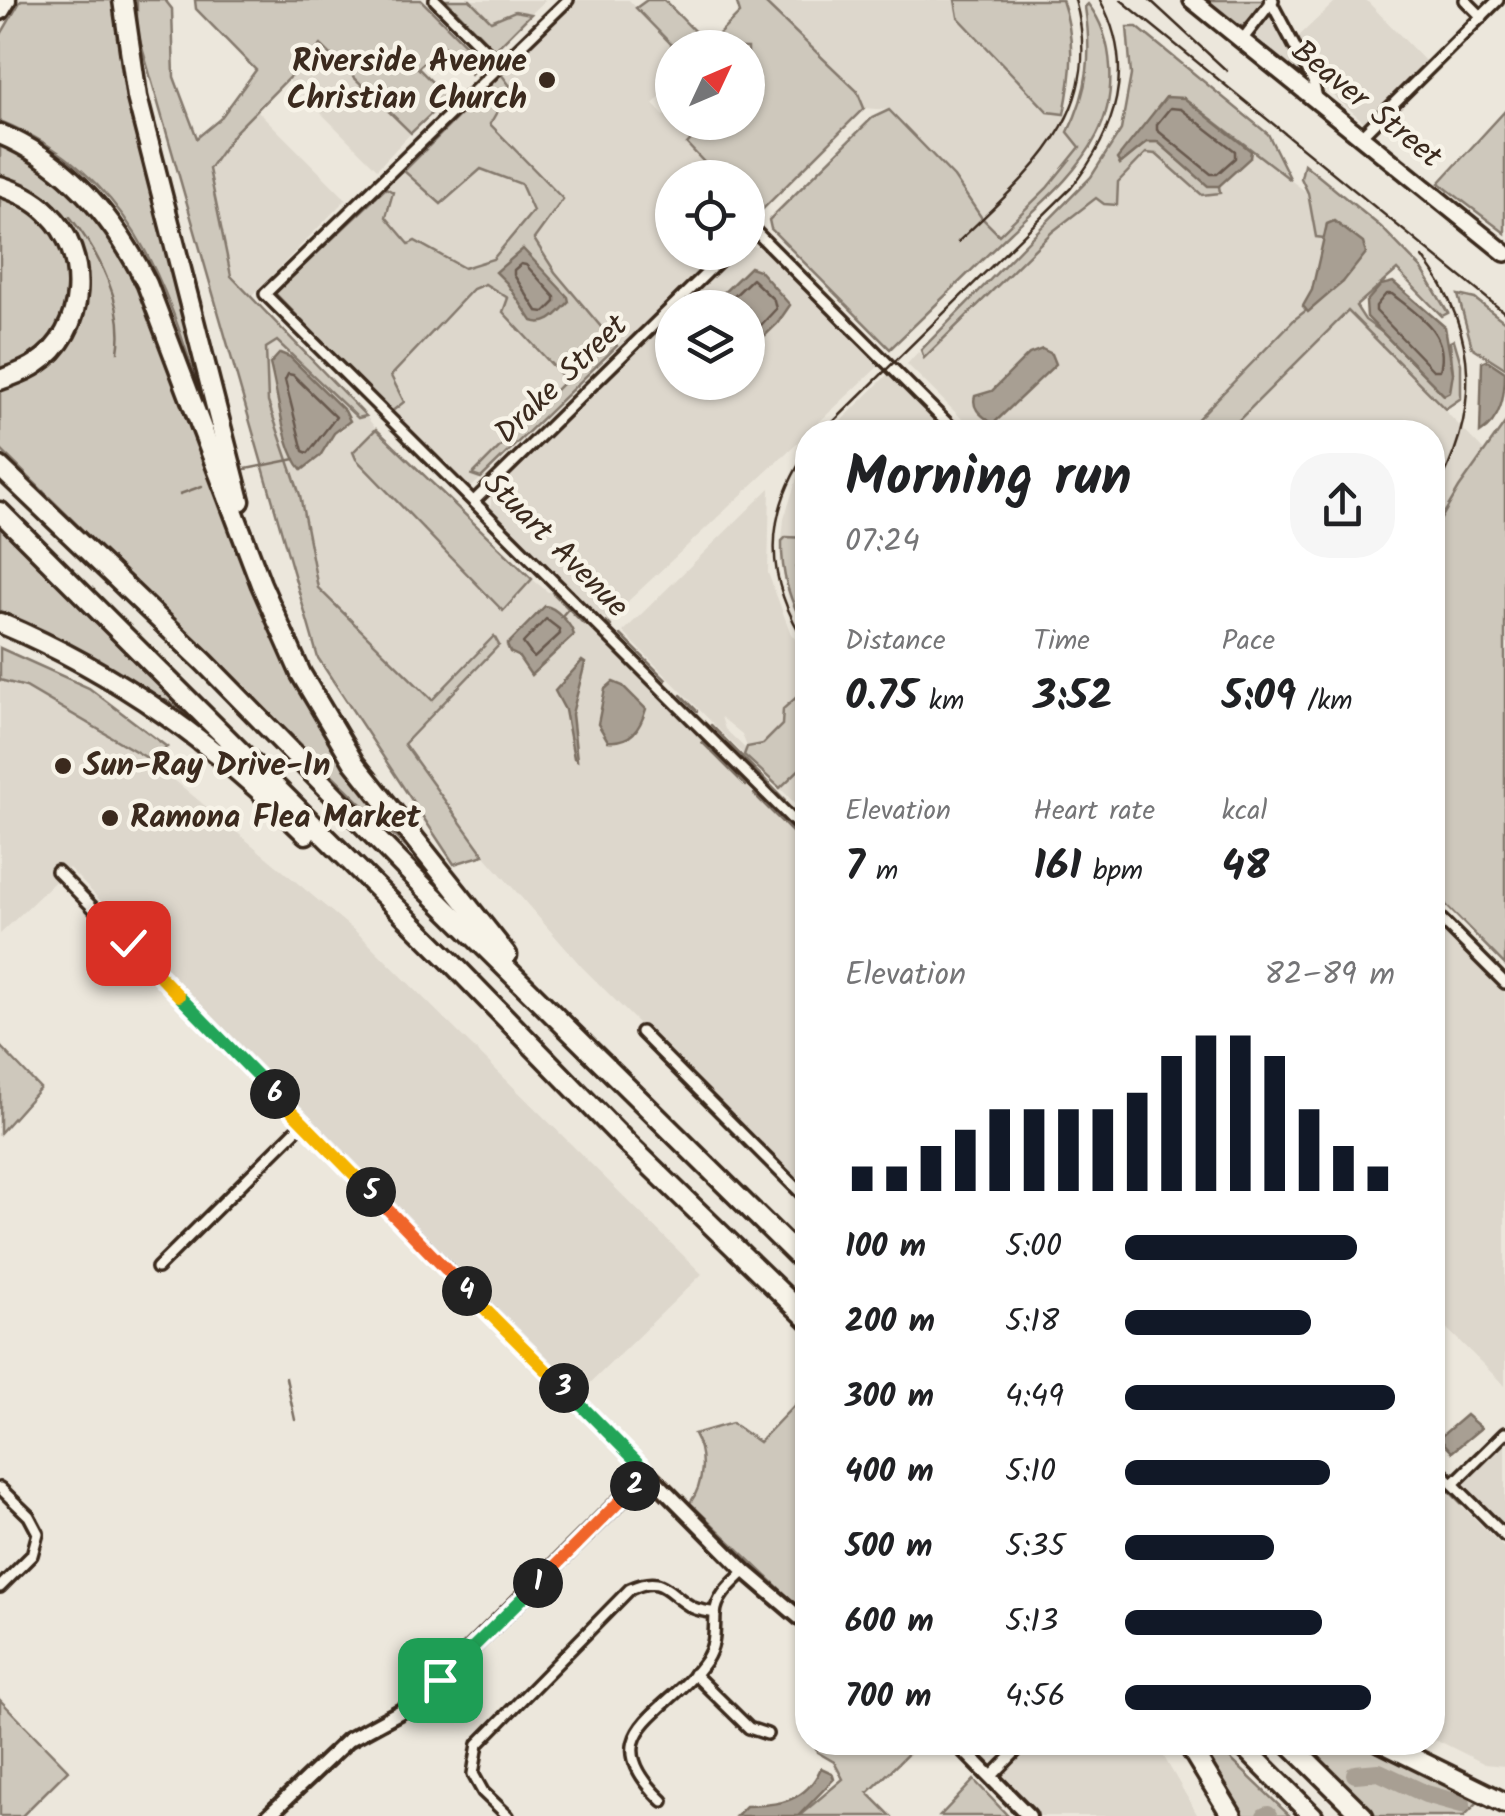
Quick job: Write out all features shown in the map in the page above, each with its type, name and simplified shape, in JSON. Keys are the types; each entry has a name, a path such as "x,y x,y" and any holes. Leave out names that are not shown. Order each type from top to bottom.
{"highway":[{"path":"0,10 6,0"},
{"path":"124,0 136,97 262,584"},
{"path":"0,134 40,156 80,187 114,225 132,254 301,674 354,762 514,964 536,998"},
{"path":"0,186 32,200 58,223 72,250 78,277 71,320 55,347 36,365 0,380"},
{"path":"0,467 204,662 795,1253"},
{"path":"0,512 629,1145 795,1306"},
{"path":"0,623 105,673 189,729 250,779 369,896 453,964"},
{"path":"1194,1755 1232,1816"},
{"path":"1252,1755 1313,1816"},
{"path":"1301,1755 1363,1816"},
{"path":"1408,1755 1505,1803"}],"main road":[{"name":"Beaver Street","path":"1192,0 1505,253"}],"street":[{"path":"435,0 500,65 568,0"},
{"path":"1465,0 1482,17"},
{"path":"1361,136 1498,0"},
{"path":"1242,40 1271,1 1313,81 1318,101"},
{"name":"Stuart Avenue","path":"500,65 265,294 795,822"},
{"path":"765,246 944,420"},
{"name":"Drake Street","path":"474,500 710,270"},
{"path":"57,870 648,1473 745,1570 795,1614"},
{"path":"1445,923 1505,983"},
{"path":"641,1032 795,1187"},
{"path":"157,1268 303,1123"},
{"path":"1453,1484 1505,1432"},
{"path":"268,1816 348,1740 428,1692 648,1473"},
{"path":"1445,1476 1505,1536"},
{"path":"0,1488 28,1516 38,1541 32,1555 0,1587"},
{"path":"664,1801 636,1770 631,1755 634,1740 642,1725 694,1674 714,1644 715,1613 724,1592 745,1570"},
{"path":"508,1816 483,1792 473,1774 478,1744 630,1589 642,1583 656,1583 674,1591 692,1608 715,1613"},
{"path":"694,1674 749,1728 767,1734"},
{"path":"969,1755 1029,1816"},
{"path":"990,1777 1012,1755"},
{"path":"1491,1816 1505,1803"}],"shaded area":[{"path":"21,0 119,0 217,446 167,299 122,214 90,178 50,147 0,121 0,36"},
{"path":"137,0 165,0 172,9 174,77 197,138 220,119 256,70 196,9 195,0 421,0 482,61 471,74 442,45 418,68 448,98 411,133 321,45 235,132 209,169 231,276 366,416 358,418 277,341 266,348 268,402 300,495 318,588 432,700 494,636 499,645 404,744 484,855 454,864 318,658 137,30"},
{"path":"446,0 470,0 491,21 515,11 531,14 495,50"},
{"path":"470,0 546,0 531,14 515,11 491,21"},
{"path":"577,0 629,0 658,30 655,140 691,140 688,144 703,160 655,160 655,270 702,270 682,290 655,290 655,316 621,350 555,272 533,238 563,199 490,124 511,87 501,74"},
{"path":"647,0 664,0 693,30 657,30 636,8"},
{"path":"736,0 762,0 857,91 864,108 765,207 765,160 702,160 687,144 691,140 765,140 765,30 723,30 740,13"},
{"path":"762,0 955,0 1048,112 1064,114 1068,132 1080,147 1047,188 999,235 981,217 954,177 889,110 864,108 857,91"},
{"path":"955,0 1062,0 1071,57 1064,114 1048,112 958,17"},
{"path":"1205,0 1263,0 1263,5 1243,26 1237,26"},
{"path":"1337,0 1366,0 1428,64 1365,123 1318,82 1297,38"},
{"path":"1088,4 1104,33 1110,68 1108,103 1097,135 1058,187 890,349 771,229 769,220 872,118 889,110 954,177 981,217 999,235 1047,188 1080,147 1068,132 1087,71"},
{"path":"1271,16 1303,72 1297,72 1255,37 1264,17"},
{"path":"1127,27 1137,27 1268,134 1291,180 1184,98 1121,163 1147,142 1158,142 1208,185 1219,186 1220,193 1202,195 1156,154 1146,153 1118,182 1117,205 1104,204 1096,198 1052,232 924,358 921,350 1091,177 1121,130 1131,75"},
{"path":"322,45 411,133 377,169 287,79"},
{"path":"501,74 511,87 490,124 563,199 534,239 555,272 617,346 481,478 472,475 566,380 503,312 508,298 485,284 473,289 391,376 404,402 391,412 275,293 386,188 393,192 386,217 409,244 415,241 464,268 493,259 533,211 521,184 481,169 441,204 404,171"},
{"path":"257,110 346,199 251,297 231,276 209,169 235,132"},
{"path":"1505,111 1505,233 1439,183"},
{"path":"0,143 43,169 79,202 110,239 137,282 252,579 419,860 0,449 0,386 69,336 75,243 0,181"},
{"path":"1251,151 1308,193 1315,237 1325,238 1320,264 1303,306 1308,312 1295,319 1197,420 963,420 907,364 918,352 925,357 1052,232 1097,197 1104,204 1118,182 1146,153 1155,154 1202,195 1220,193 1219,186 1249,159"},
{"path":"1304,164 1381,227 1422,269 1448,313 1442,316 1397,270 1356,306 1365,320 1444,395 1453,373 1450,342 1454,340 1461,364 1461,398 1445,409 1348,311 1239,420 1197,420 1295,319 1343,282 1327,224 1325,238 1316,237 1308,193 1301,178"},
{"path":"481,169 522,184 533,211 493,259 465,268 416,241 409,244 386,217 393,192 386,188 404,171 442,203"},
{"path":"0,191 46,217 70,262 68,311 46,350 0,375"},
{"path":"765,250 770,252 881,364 821,420 795,420 795,445 608,620 589,610 491,511 491,492 655,331 655,400 765,400 765,290 697,290 717,270 765,270"},
{"path":"485,284 508,298 503,312 566,380 473,474 481,478 473,486 466,486 391,412 404,402 390,377 473,289"},
{"path":"1458,295 1475,299 1505,322 1505,368 1472,347"},
{"path":"1348,311 1485,452 1445,515 1445,420 1239,420"},
{"path":"277,341 358,418 366,416 376,429 353,452 503,610 532,579 548,592 557,590 795,829 795,1180 582,967 484,855 404,744 493,637 432,701 318,588 300,495 268,402 266,348","holes":["290,357 315,383 344,429 334,433 320,456 302,470 296,464 281,404"]},
{"path":"889,373 937,420 842,420"},
{"path":"1505,423 1505,965 1445,904 1445,512"},
{"path":"376,429 532,579 503,611 356,459 353,452"},
{"path":"795,484 795,537 782,541"},
{"path":"770,488 768,573 795,639 795,699 783,709 782,725 763,744 747,747 742,734 721,717 725,729 746,749 744,755 623,632"},
{"path":"0,527 188,714 111,667 0,615"},
{"path":"795,537 795,608 785,576 782,541"},
{"path":"0,648 89,688 167,747 149,759 26,687 0,680"},
{"path":"0,680 26,687 149,759 362,937 702,1274 578,1395 69,868 0,934"},
{"path":"795,698 795,774 780,788 744,755 747,747 763,744 782,725 783,709"},
{"path":"795,774 795,804 780,788"},
{"path":"1445,929 1505,990 1505,1386 1445,1327"},
{"path":"0,1046 40,1088 0,1133"},
{"path":"795,1404 795,1604 690,1503 702,1469 694,1434 732,1423 759,1442"},
{"path":"1505,1439 1505,1528 1465,1488 1467,1476"},
{"path":"1445,1489 1505,1549 1505,1766 1485,1764 1445,1744"},
{"path":"0,1700 68,1770 22,1816 0,1816"},
{"path":"822,1755 907,1755 868,1793 891,1816 799,1816 843,1779 834,1762"},
{"path":"1020,1755 1163,1755 1198,1816 1038,1816 1003,1780 1003,1771"},
{"path":"1201,1755 1226,1755 1290,1816 1236,1816"},
{"path":"1313,1755 1394,1755 1469,1792 1478,1802 1464,1816 1373,1816"},
{"path":"974,1780 1008,1816 940,1816"}],"water":[{"path":"1166,97 1184,98 1251,151 1250,158 1219,186 1208,186 1158,142 1147,142 1120,164 1117,159"},
{"path":"1334,221 1363,243 1366,253 1343,282 1308,312 1303,306 1312,290 1327,224"},
{"path":"523,249 568,297 569,302 553,318 543,322 532,321 496,272"},
{"path":"747,270 759,270 790,305 765,336 765,290 726,290"},
{"path":"1393,282 1445,327 1453,373 1450,392 1444,395 1367,317 1366,302 1381,285"},
{"path":"1042,349 1052,354 1056,364 997,420 988,420 976,409 975,396 992,391 1029,354"},
{"path":"280,353 290,357 345,411 350,421 334,433 320,456 302,470 290,449 270,364"},
{"path":"1487,360 1505,372 1504,390 1497,414 1480,433 1482,362"},
{"path":"545,606 562,617 574,635 531,675 507,645"},
{"path":"582,661 585,663 572,714 577,760 565,710 555,691"},
{"path":"613,682 623,686 646,709 633,733 623,740 608,741 598,724 605,689"},
{"path":"1466,1415 1481,1428 1452,1452 1445,1444 1445,1433"},
{"path":"821,1768 832,1773 834,1779 798,1816 736,1816 746,1806 781,1803 800,1795"}],"waterway":[{"path":"70,217 91,246 108,280 118,316 118,352"},
{"path":"246,469 295,459"},
{"path":"180,494 202,486"},
{"path":"552,592 584,624"},
{"path":"561,617 568,609"},
{"path":"606,621 611,626"},
{"path":"621,635 666,680"},
{"path":"681,695 697,711"},
{"path":"711,725 785,800"},
{"path":"702,742 746,786"},
{"path":"754,794 795,835"},
{"path":"286,1378 295,1420"},
{"path":"1445,1487 1462,1504"},
{"path":"1355,1774 1379,1772 1426,1794 1462,1804"}],"railway":[{"path":"958,242 1035,164 1056,137 1071,108 1080,76 1082,40 1075,0"},
{"path":"835,420 1071,188 1087,166 1110,121 1119,74 1111,25 1100,0"},
{"path":"1121,0 1505,313"},
{"path":"1150,0 1227,71"},
{"path":"1423,257 1456,316 1464,346 1466,406 1445,474"},
{"path":"795,472 783,499 775,548 783,597 795,623"}],"place":[{"name":"Riverside Avenue Christian Church","path":"547,80"},
{"name":"Sun-Ray Drive-In","path":"63,766"},
{"name":"Ramona Flea Market","path":"110,818"}],"route":[{"path":"128,943 648,1473 440,1680"}]}
